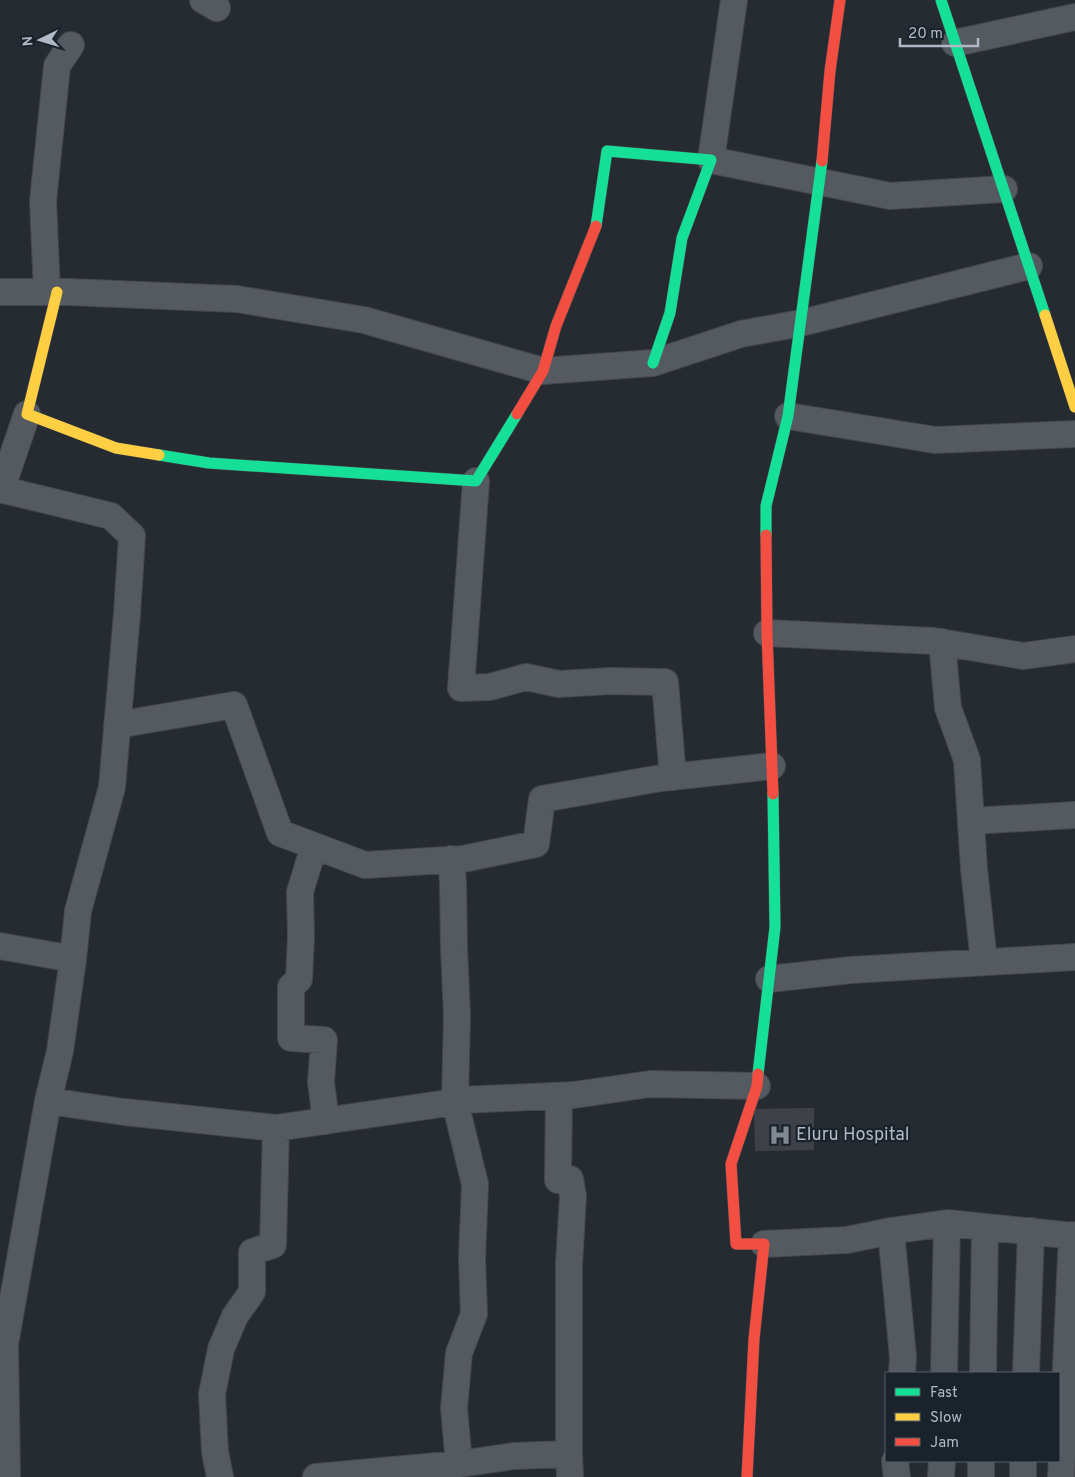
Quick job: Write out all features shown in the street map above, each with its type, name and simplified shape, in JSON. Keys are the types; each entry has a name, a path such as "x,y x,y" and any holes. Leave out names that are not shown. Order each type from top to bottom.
{"street":[{"path":"653,363 670,313 682,238 711,160 734,0"},
{"path":"840,0 830,71 820,182 788,416 766,506 767,633 775,927 757,1086 731,1164 736,1244 847,1240 947,1223 1074,1235 1062,1477"},
{"path":"940,0 1075,407"},
{"path":"955,43 1075,18"},
{"path":"7,1477 3,1344 48,1101 60,1051 78,911 112,787 132,536 111,516 0,490 27,414 52,292 43,201 57,66 71,45"},
{"path":"673,777 665,682 610,681 559,684 526,677 490,687 461,688 476,480 543,371 556,326 595,230 607,151 711,160 890,196 1004,189"},
{"path":"0,292 52,292 237,299 364,320 543,371 653,363 741,334 800,323 1029,266"},
{"path":"27,414 116,448 190,460 476,480"},
{"path":"788,416 935,440 1075,434"},
{"path":"767,633 934,641 1023,656 1075,649"},
{"path":"942,642 948,708 967,760 974,869 984,962"},
{"path":"117,725 234,706 280,833 365,865 464,859 536,844 542,799 673,777 772,766"},
{"path":"971,821 1075,815"},
{"path":"314,846 300,892 301,936 299,979 291,987 291,1038 324,1040 321,1082 326,1121"},
{"path":"451,859 457,1015 455,1102 475,1184 472,1258 474,1314 459,1353 454,1408 458,1464"},
{"path":"0,946 73,959"},
{"path":"769,979 851,970 1075,957"},
{"path":"48,1101 124,1112 276,1128 462,1100 574,1095 650,1084 757,1086"},
{"path":"323,1477 458,1464 514,1456 570,1465 569,1264 573,1196 570,1179 558,1180 559,1096"},
{"path":"220,1477 215,1452 212,1394 221,1349 234,1316 252,1292 252,1252 273,1245 276,1128"},
{"path":"944,1372 947,1223"},
{"path":"983,1372 985,1227"},
{"path":"891,1231 903,1357 902,1372"},
{"path":"1026,1372 1030,1231"},
{"path":"747,1477 754,1339 764,1244"},
{"path":"896,1462 897,1477"},
{"path":"941,1477 942,1462"},
{"path":"981,1462 981,1477"},
{"path":"1023,1462 1023,1477"}],"building":[{"path":"814,1108 814,1150 755,1151 754,1109"}],"traffic: fast":[{"path":"941,0 1045,315"},
{"path":"596,226 607,151 711,160 682,238 670,313 653,363"},
{"path":"766,535 766,506 788,416 822,161"},
{"path":"159,455 209,463 476,481 517,414"},
{"path":"758,1074 775,927 773,794"}],"traffic: slow":[{"path":"57,292 27,414 116,448 159,455"},
{"path":"1045,315 1075,407"}],"traffic: jam":[{"path":"822,161 830,71 840,0"},
{"path":"517,414 543,371 556,326 596,226"},
{"path":"766,535 767,633 773,794"},
{"path":"747,1477 754,1339 764,1244 736,1244 731,1164 757,1086 758,1074"}],"place":[{"name":"Eluru Hospital","path":"780,1135"}]}
